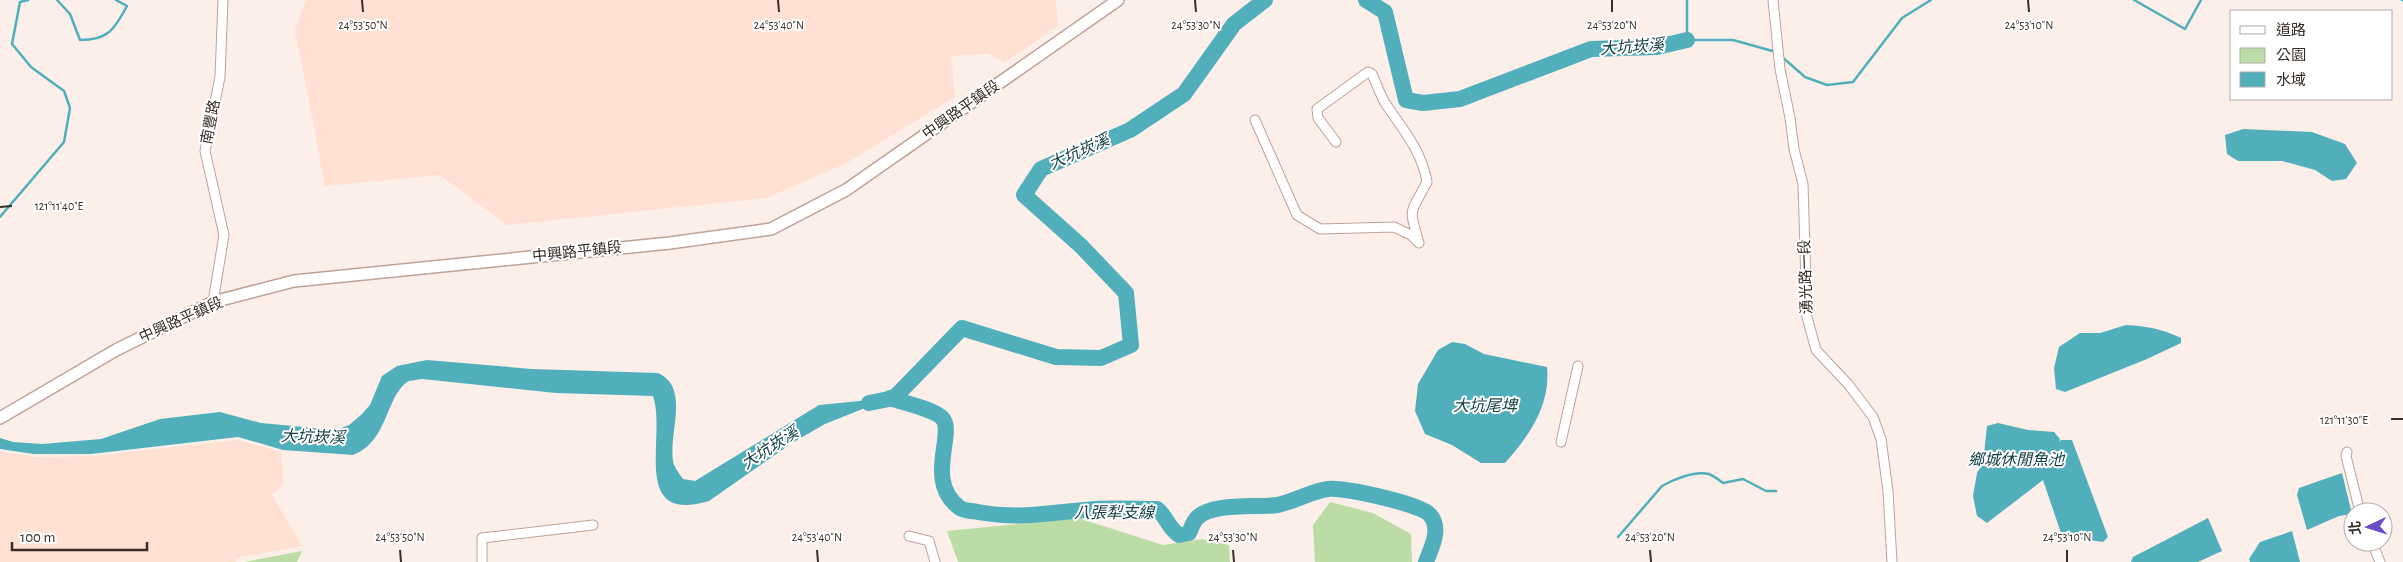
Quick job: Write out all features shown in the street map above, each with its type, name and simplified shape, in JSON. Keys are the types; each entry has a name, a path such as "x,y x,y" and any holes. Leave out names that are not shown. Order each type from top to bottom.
{"street":[{"name":"南豐路","path":"213,302 224,235 205,151 220,77 223,0"},
{"name":"中興路平鎮段","path":"0,418 116,350 213,302 294,281 670,242 770,228 846,190 1118,0"},
{"name":"湧光路一段","path":"1773,0 1780,69 1794,149 1803,184 1807,317 1816,350 1848,384 1873,417 1881,440 1888,491 1892,562"},
{"path":"1255,120 1297,215 1320,229 1394,227 1411,235 1419,243 1411,217 1411,209 1427,182 1425,168 1411,139 1384,101 1372,74 1368,72 1317,108 1318,118 1336,142"},
{"path":"1561,442 1578,366"},
{"path":"2347,452 2346,456 2358,502"},
{"path":"482,562 482,538 593,525"},
{"path":"908,536 929,541 935,562"}],"shaded area":[{"path":"306,0 1056,0 1058,26 1005,62 988,54 951,56 955,97 845,164 766,198 507,225 440,175 325,186 295,30"},
{"path":"238,440 281,452 284,483 272,495 302,546 236,558 236,562 0,562 0,451 35,457 94,456"}],"green space":[{"path":"1330,502 1373,513 1411,534 1412,562 1315,562 1313,525"},
{"path":"1078,518 1163,545 1203,539 1229,545 1230,562 958,562 947,531"},
{"path":"302,551 297,562 244,562"}],"water":[{"path":"2243,129 2312,132 2345,144 2357,163 2346,179 2332,181 2315,170 2282,161 2238,161 2227,154 2225,135"},
{"path":"2126,325 2168,332 2181,338 2181,343 2147,359 2065,392 2056,389 2054,368 2059,347 2080,333 2100,333"},
{"name":"大坑尾埤","path":"1452,342 1465,344 1484,354 1547,367 1547,381 1542,407 1530,431 1505,463 1481,463 1452,445 1425,434 1415,411 1418,384 1438,350"},
{"path":"427,360 532,369 658,373 668,380 674,390 676,414 672,454 674,465 683,479 695,481 819,405 890,398 825,424 792,443 709,501 684,505 668,500 660,489 656,472 656,413 653,396 556,393 422,379 407,382 400,389 380,430 373,440 364,449 353,455 283,450 238,437 91,454 34,454 0,449 0,438 13,442 42,444 101,439 160,419 220,412 261,423 336,430 349,425 370,405 382,376 397,366"},
{"name":"鄉城休閒魚池","path":"1998,423 2028,430 2054,432 2060,439 2059,442 2061,440 2072,440 2108,537 2103,542 2062,536 2043,480 1987,523 1977,516 1973,496 1977,473 1983,463 1987,426"},
{"path":"2342,473 2349,502 2343,502 2343,515 2307,530 2297,495 2299,488"},
{"path":"2208,518 2222,551 2198,562 2131,562 2133,557"},
{"path":"2292,531 2300,562 2250,562 2249,559 2260,542"}],"waterway":[{"path":"0,217 64,142 70,108 64,91 31,67 12,44 20,2 28,0"},
{"path":"57,0 70,14 80,40 90,40 104,36 114,27 127,6 116,0"},
{"name":"大坑崁溪","path":"869,403 894,398 962,328 1056,357 1101,358 1131,345 1126,293 1081,246 1024,195 1041,169 1130,130 1184,94 1234,24 1265,0"},
{"name":"大坑崁溪","path":"1366,0 1385,12 1406,100 1423,103 1460,99 1591,49 1657,47 1687,40"},
{"name":"大坑崁溪","path":"1687,0 1687,40 1733,40 1776,52"},
{"name":"大坑崁溪","path":"1781,56 1805,77 1827,85 1853,82 1902,18 1931,0"},
{"name":"大坑崁溪","path":"2134,0 2185,29 2201,0"},
{"name":"八張犁支線","path":"890,398 926,409 943,419 946,426 942,459 944,485 949,497 964,510 994,514 1037,515 1096,509 1157,509 1179,535 1189,533 1196,519 1212,510 1277,505 1322,490 1337,489 1398,501 1430,515 1435,526 1435,532 1433,545 1426,562"},
{"path":"1618,537 1662,486 1684,476 1709,474 1723,483 1743,479 1766,491 1776,491"}]}
